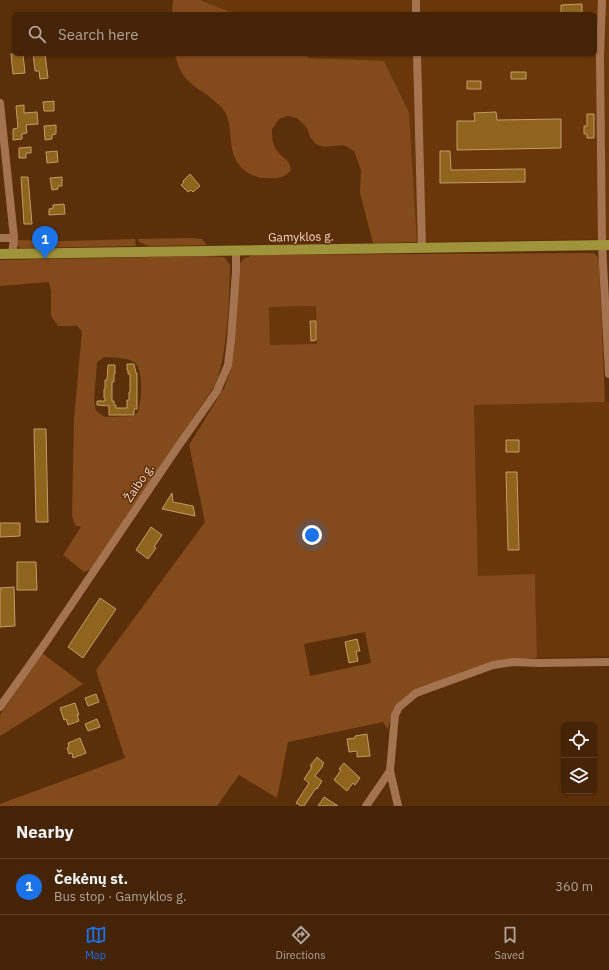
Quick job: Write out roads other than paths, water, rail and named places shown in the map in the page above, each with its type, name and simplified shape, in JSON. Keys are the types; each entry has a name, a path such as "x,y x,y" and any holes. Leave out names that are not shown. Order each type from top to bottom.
{"main road":[{"name":"Gamyklos g.","path":"0,254 605,245"}],"street":[{"path":"416,0 416,12"},
{"path":"602,0 600,58 609,374"},
{"path":"417,56 422,248"},
{"path":"0,103 14,238 12,254"},
{"path":"0,238 14,238"},
{"name":"Žaibo g.","path":"0,707 217,391 228,365 229,358 236,271 236,251"},
{"path":"398,806 390,771 395,715 399,707 416,693 493,665 513,662 539,664 609,662"},
{"path":"366,806 390,771"}],"place":[{"name":"Čekėnų st.","path":"45,259"}]}
